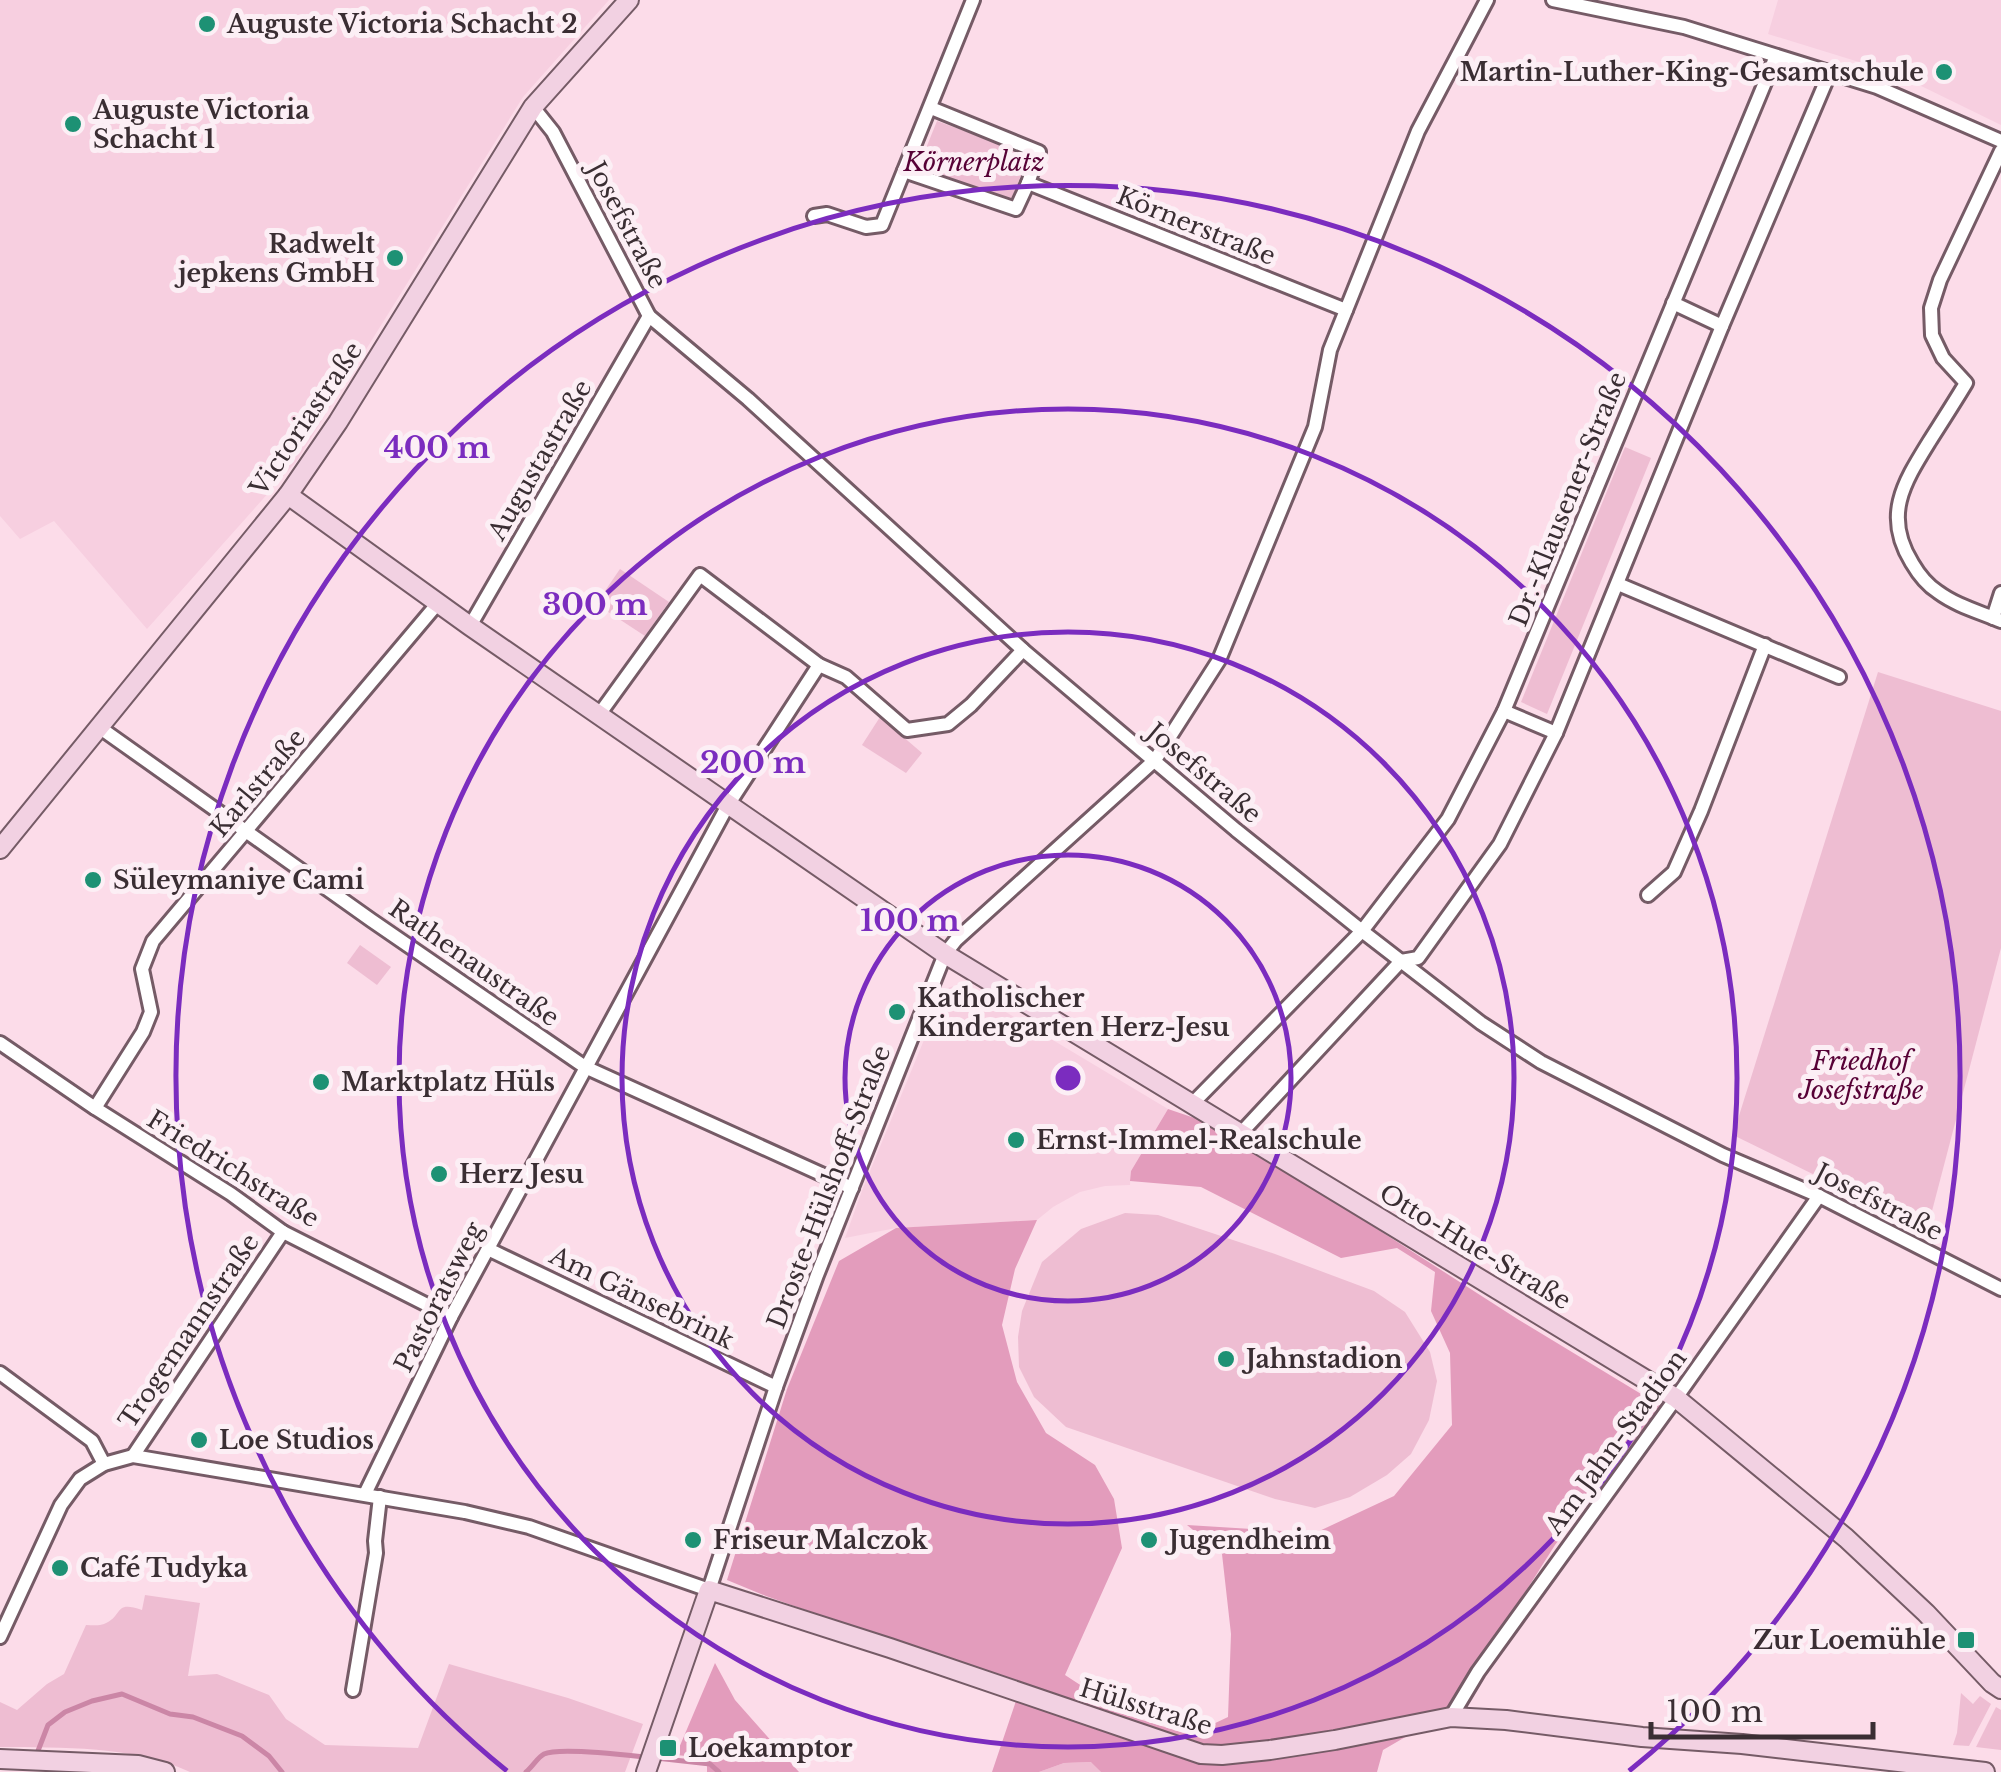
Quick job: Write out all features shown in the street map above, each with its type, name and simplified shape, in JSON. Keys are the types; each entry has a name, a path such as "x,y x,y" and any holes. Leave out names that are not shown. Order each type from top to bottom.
{"main road":[{"name":"Victoriastraße","path":"0,849 288,495 533,107 629,0"},
{"name":"Otto-Hue-Straße","path":"288,495 598,716 945,954 1676,1398 1846,1538 2001,1689"},
{"name":"Hülsstraße","path":"709,1590 1201,1754 1270,1750 1452,1717 1840,1754 1985,1772"},
{"path":"646,1772 709,1590"},
{"path":"0,1759 138,1765 165,1772"}],"street":[{"path":"814,216 827,214 866,226 882,225 974,0"},
{"name":"Droste-Hülshoff-Straße","path":"709,1590 776,1387 945,954 1155,760 1219,660 1315,428 1330,350 1418,130 1488,0"},
{"path":"1553,0 1684,26 1876,88 2001,141"},
{"name":"Dr.-Klausener-Straße","path":"1192,1104 1362,931 1448,818 1504,712 1776,56"},
{"path":"1241,1132 1401,961 1418,958 1500,844 1556,733 1830,72"},
{"name":"Josefstraße","path":"533,107 553,132 649,316 748,399 1023,650 1236,830 1481,1023 1541,1062 2001,1288"},
{"path":"904,171 1016,209 1028,183 1040,152 931,108"},
{"path":"2001,151 1940,280 1931,308 1932,335 1942,358 1966,383 1907,478 1898,500 1897,518 1900,538 1921,578 1934,590 1997,620 2001,594"},
{"name":"Körnerstraße","path":"1028,183 1346,310"},
{"path":"1673,303 1722,326"},
{"name":"Augustastraße","path":"470,626 649,316"},
{"path":"598,716 700,574 819,665 846,677 907,730 948,724 1023,650"},
{"path":"1618,584 1840,677"},
{"name":"Karlstraße","path":"95,1108 147,1022 150,1012 142,968 153,941 438,603"},
{"path":"1648,896 1674,872 1702,811 1765,646"},
{"name":"Pastoratsweg","path":"372,1496 451,1317 585,1067 728,805 819,665"},
{"path":"1504,712 1556,733"},
{"name":"Rathenaustraße","path":"99,727 585,1067 852,1188"},
{"name":"Friedrichstraße","path":"0,1043 283,1232 451,1317"},
{"name":"Am Jahn-Stadion","path":"1452,1717 1478,1672 1819,1196"},
{"name":"Trogemannstraße","path":"133,1456 283,1232"},
{"name":"Am Gänsebrink","path":"488,1249 776,1387"},
{"path":"0,1373 92,1441 99,1467 80,1479 60,1505 0,1638"},
{"name":"Hülsstraße","path":"99,1467 133,1456 465,1512 528,1527 709,1590"},
{"path":"353,1690 376,1553 372,1496"}],"shaded area":[{"path":"0,0 609,0 523,97 296,462 147,629 54,521 20,539 0,516"},
{"name":"Martin-Luther-King-Gesamtschule","path":"1778,0 2001,0 2001,125 1915,83 1768,34"},
{"name":"Ernst-Immel-Realschule","path":"959,984 1168,1109 1131,1171 1130,1185 1080,1192 1037,1220 896,1228 845,1238 945,989"},
{"path":"1168,1109 1215,1125 1661,1406 1555,1545 1450,1711 1383,1750 1377,1772 1101,1772 1091,1762 1064,1763 1039,1772 992,1772 1021,1686 727,1580 787,1389 839,1261 896,1228 1037,1220 1015,1269 1002,1325 1017,1382 1046,1433 1095,1465 1114,1499 1122,1548 1065,1675 1126,1715 1190,1735 1228,1717 1231,1634 1222,1554 1187,1525 1315,1533 1394,1496 1452,1425 1450,1353 1431,1311 1435,1272 1397,1248 1341,1258 1201,1187 1130,1181 1131,1171"},
{"path":"715,1663 735,1700 799,1772 707,1772 707,1758 676,1755"}],"green space":[{"name":"Körnerplatz","path":"937,121 1030,155 1010,202 918,168"},
{"path":"1625,447 1651,458 1547,714 1521,702"},
{"path":"620,569 669,602 645,636 596,604"},
{"name":"Friedhof Josefstraße","path":"1878,672 2001,711 2001,948 1927,1230 1733,1135"},
{"path":"880,717 922,753 906,773 862,745"},
{"path":"360,945 391,967 377,985 347,963"},
{"name":"Jahnstadion","path":"1125,1213 1158,1215 1275,1254 1374,1291 1405,1312 1430,1352 1437,1381 1429,1420 1411,1454 1387,1475 1350,1497 1315,1508 1275,1499 1066,1427 1034,1397 1019,1367 1022,1311 1042,1262 1081,1229"},
{"path":"145,1595 200,1603 188,1676 217,1674 269,1695 286,1719 325,1745 418,1748 449,1664 643,1724 625,1772 190,1772 121,1752 0,1747 0,1702 17,1710 64,1674 86,1625 104,1624 123,1608 142,1610"},
{"path":"1961,1693 1973,1704 1980,1696 1991,1704 1969,1746 1953,1745"},
{"path":"1996,1707 2001,1710 2001,1750 1976,1747"},
{"path":"1092,1762 1101,1772 1039,1772 1064,1763"}],"waterway":[{"path":"36,1756 48,1725 65,1712 122,1694 170,1714 193,1717 242,1736 269,1756 282,1772"},
{"path":"526,1772 542,1755 552,1752 645,1757"},
{"path":"656,1758 710,1764 719,1772"}],"place":[{"name":"Auguste Victoria Schacht 2","path":"207,24"},
{"name":"Martin-Luther-King-Gesamtschule","path":"1944,72"},
{"name":"Auguste Victoria Schacht 1","path":"73,124"},
{"name":"Radwelt jepkens GmbH","path":"395,258"},
{"name":"Süleymaniye Cami","path":"93,880"},
{"name":"Katholischer Kindergarten Herz-Jesu","path":"897,1012"},
{"name":"Marktplatz Hüls","path":"321,1082"},
{"name":"Ernst-Immel-Realschule","path":"1016,1140"},
{"name":"Herz Jesu","path":"439,1174"},
{"name":"Jahnstadion","path":"1226,1359"},
{"name":"Loe Studios","path":"199,1440"},
{"name":"Friseur Malczok","path":"693,1540"},
{"name":"Jugendheim","path":"1149,1540"},
{"name":"Café Tudyka","path":"60,1568"},
{"name":"Zur Loemühle","path":"1966,1640"},
{"name":"Loekamptor","path":"668,1748"}]}
